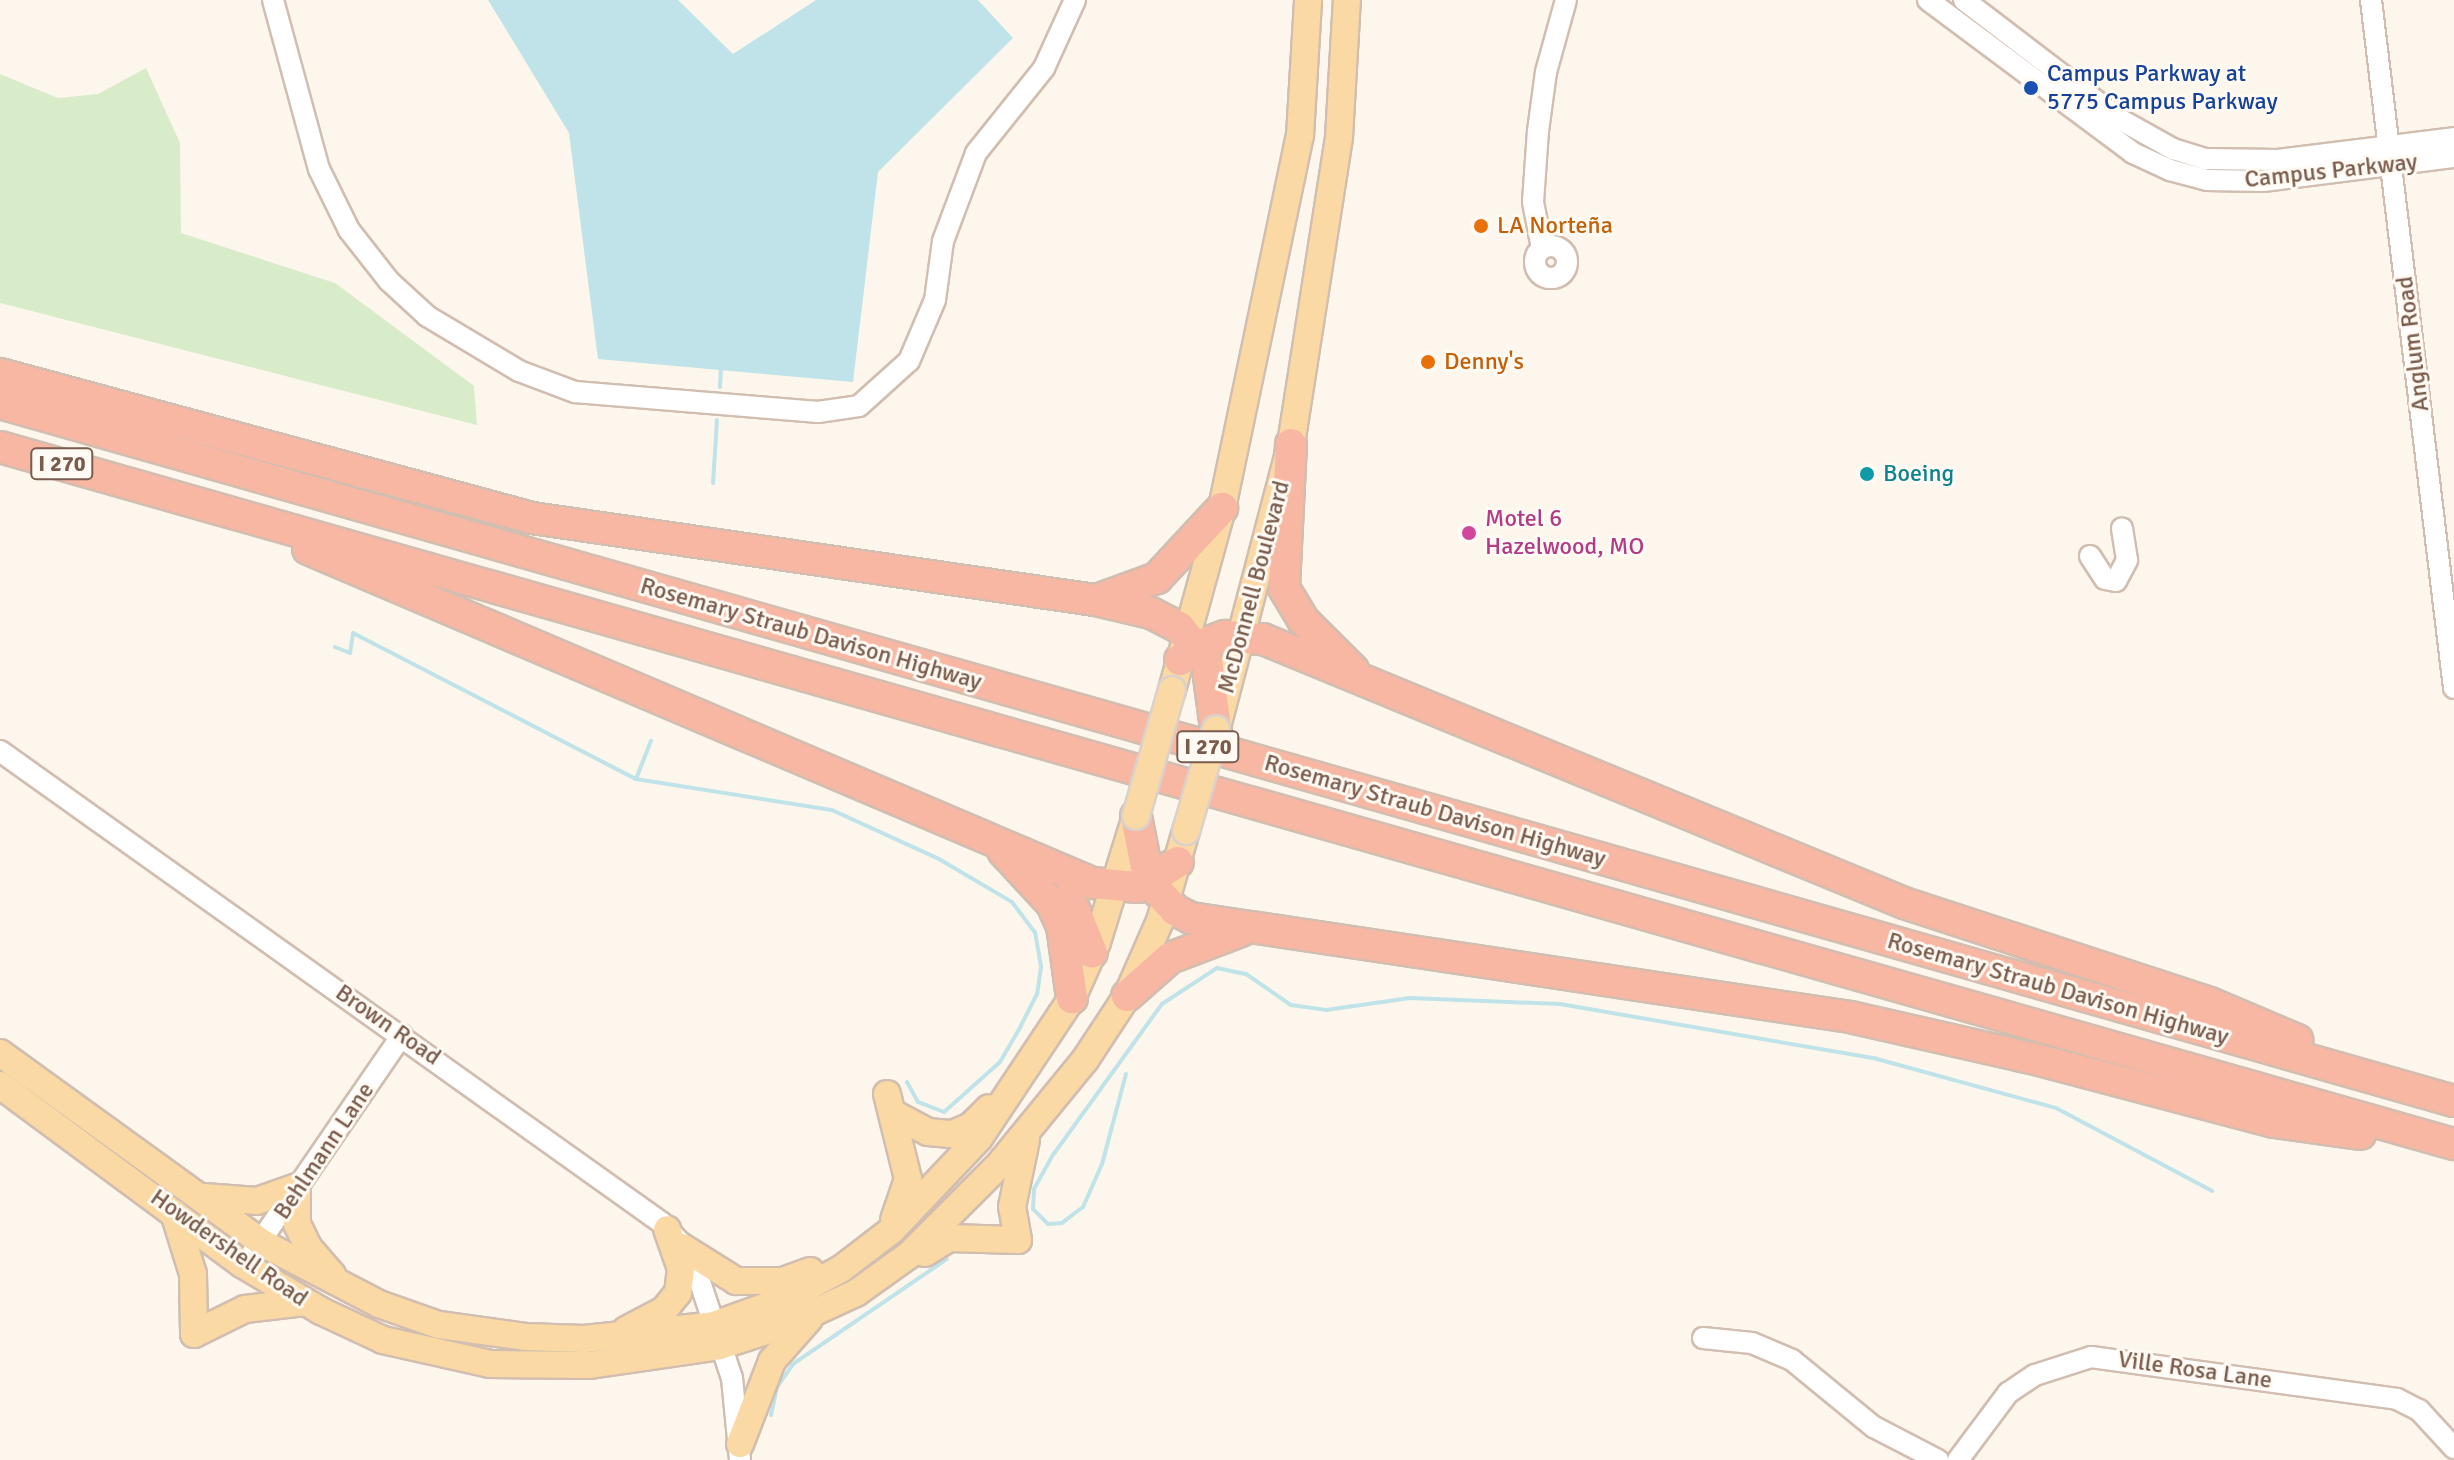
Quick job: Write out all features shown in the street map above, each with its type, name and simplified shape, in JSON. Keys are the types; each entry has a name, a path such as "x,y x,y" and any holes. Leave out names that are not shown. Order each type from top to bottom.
{"highway":[{"path":"0,374 532,518 1095,600 1151,613 1207,662 1217,711"},
{"name":"Rosemary Straub Davison Highway","path":"0,403 2454,1101"},
{"path":"1291,444 1284,588 1303,620 1366,683"},
{"name":"Rosemary Straub Davison Highway","path":"0,447 2454,1145"},
{"path":"1095,600 1157,578 1222,508"},
{"path":"234,513 379,583 517,635 1036,859 1114,888 1158,892 1191,918 1247,929 1850,1017 2039,1060 2274,1122 2454,1145"},
{"path":"1261,571 1270,606 1305,656"},
{"path":"1188,647 1242,635 1305,656 1668,802 1904,903 2210,1003 2417,1090"},
{"path":"1136,816 1158,892"},
{"path":"990,839 1052,904 1062,926 1072,998"},
{"path":"1036,859 1071,899 1092,953"},
{"path":"1158,892 1178,862"},
{"path":"1127,996 1170,958 1247,929"}],"main road":[{"path":"717,1336 841,1269 882,1238 979,1138 1044,1046 1072,998 1092,953 1188,647 1222,508 1300,136 1308,0"},
{"name":"McDonnell Boulevard","path":"1178,862 1217,711 1261,571 1291,444 1339,137 1347,0"},
{"path":"717,1336 822,1309 856,1293 900,1261 969,1197 1033,1126 1127,996 1158,892"},
{"path":"882,1238 904,1202 908,1179 893,1105 928,1132 953,1134 971,1126 1020,1066 1044,1046"},
{"name":"Howdershell Road","path":"0,1053 262,1243 359,1295 439,1325 525,1337 717,1336"},
{"name":"Howdershell Road","path":"0,1085 242,1264 305,1302 383,1340 490,1364 590,1365 717,1336"},
{"path":"900,1261 949,1238 1018,1240 1013,1189 1033,1126"},
{"path":"196,1195 244,1202 276,1198 297,1187 297,1224 308,1247 324,1270 359,1295"},
{"path":"173,1211 193,1274 194,1334 245,1309 305,1302"},
{"path":"675,1238 718,1273 747,1282 783,1281 815,1269 841,1269"},
{"path":"609,1337 651,1318 676,1298 681,1269 675,1238"},
{"path":"740,1452 772,1361 822,1309"}],"street":[{"path":"273,0 319,169 349,230 427,316 506,365 575,392 818,412 859,406 909,361 925,332 943,241 976,153 1044,68 1075,0"},
{"path":"1542,248 1533,202 1538,131 1546,72 1566,0"},
{"name":"Campus Parkway","path":"1928,0 2133,153 2170,170 2237,182 2390,155 2454,138"},
{"name":"Campus Parkway","path":"1964,0 2121,120 2173,149 2241,162 2390,155 2454,157"},
{"name":"Anglum Road","path":"2371,0 2454,688"},
{"path":"2090,556 2105,579 2116,581 2127,560 2122,528"},
{"name":"Brown Road","path":"0,751 609,1181 675,1238 717,1336 738,1409 740,1452"},
{"name":"Behlmann Lane","path":"242,1264 262,1243 402,1035"},
{"path":"1703,1338 1752,1343 1792,1360 1874,1427 1938,1460"},
{"name":"Ville Rosa Lane","path":"1958,1460 2008,1393 2035,1375 2091,1357 2397,1399 2419,1410 2454,1448"}],"green space":[{"path":"146,68 180,143 181,233 335,283 474,386 477,425 0,303 0,74 58,98 98,94"}],"water":[{"path":"488,0 678,0 733,54 816,0 978,0 1013,38 878,172 853,382 598,359 569,133"}],"waterway":[{"path":"720,387 721,370"},
{"path":"713,483 717,420"},
{"path":"335,647 350,653 353,633 636,779 832,810 939,859 1012,902 1035,932 1041,967 1037,994 1021,1026 1000,1062 944,1112 918,1102 907,1082"},
{"path":"636,779 651,741"},
{"path":"1126,1074 1102,1164 1083,1207 1062,1223 1048,1224 1033,1209 1034,1189 1053,1155 1162,1004 1217,968 1246,974 1291,1005 1326,1010 1410,998 1560,1004 1877,1059 2056,1108 2212,1191"},
{"path":"771,1415 777,1387 793,1364 947,1259"}],"place":[{"name":"Campus Parkway at 5775 Campus Parkway","path":"2031,88"},
{"name":"LA Norteña","path":"1481,226"},
{"name":"Denny's","path":"1428,362"},
{"name":"Boeing","path":"1867,474"},
{"name":"Motel 6 Hazelwood, MO","path":"1469,533"}]}
